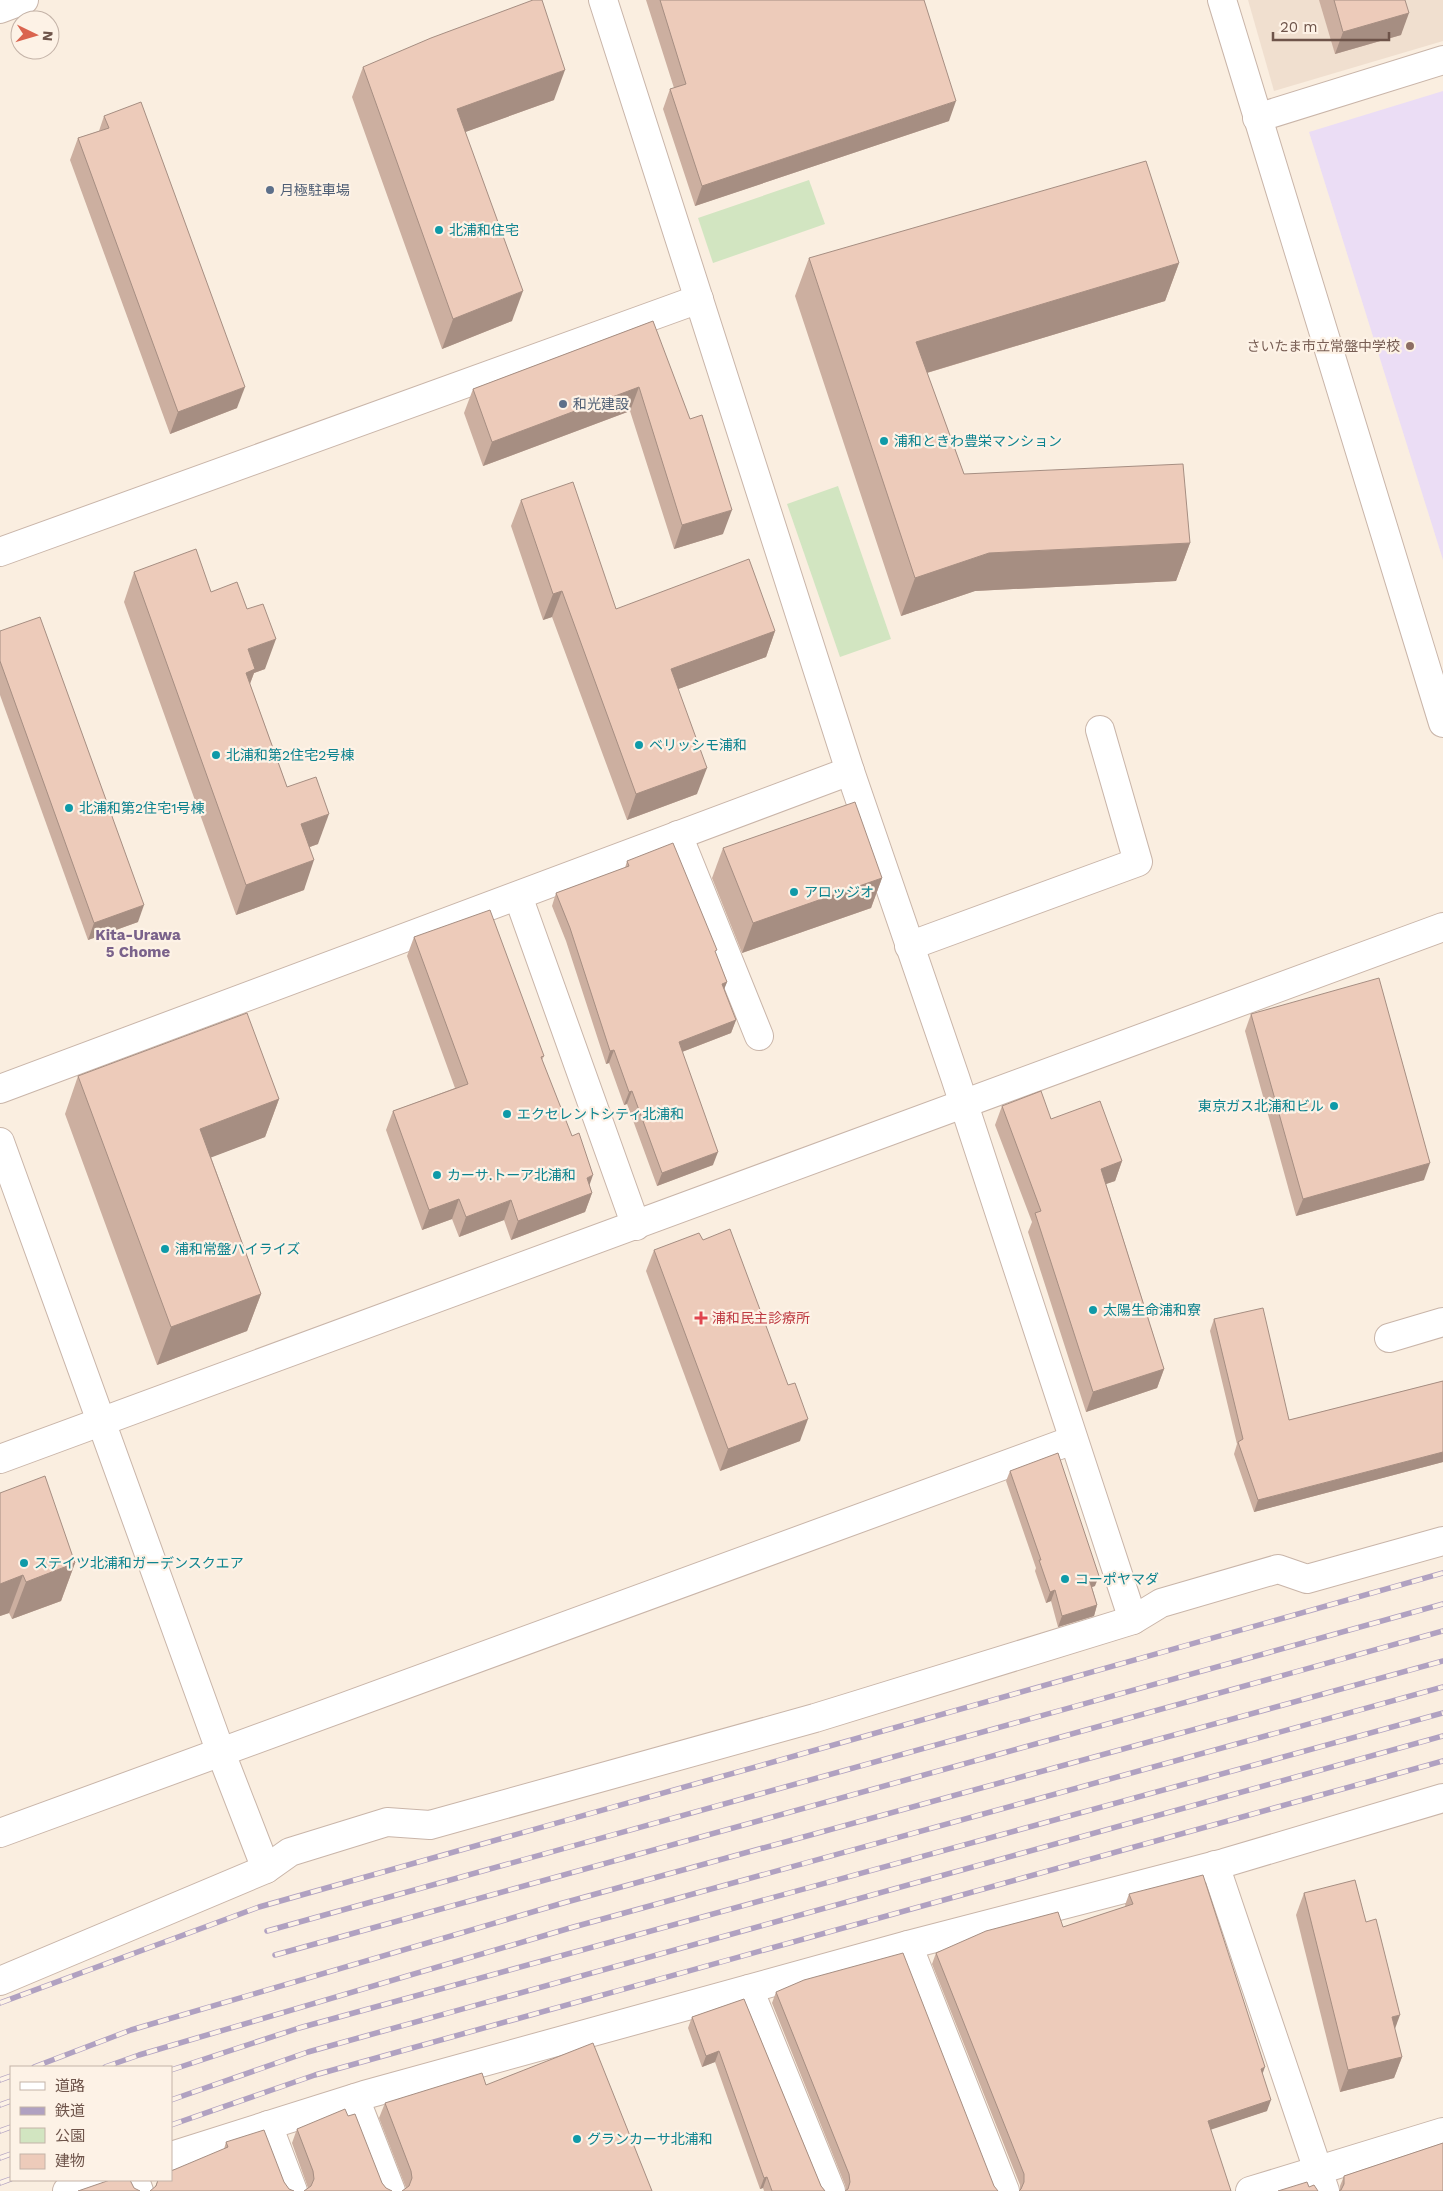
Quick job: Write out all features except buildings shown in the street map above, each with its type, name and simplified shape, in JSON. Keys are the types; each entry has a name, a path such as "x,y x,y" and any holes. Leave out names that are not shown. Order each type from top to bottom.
{"street":[{"path":"0,9 24,0"},
{"path":"603,0 850,771 963,1103 1133,1620"},
{"path":"1222,0 1443,723"},
{"path":"1257,118 1443,60"},
{"path":"0,552 699,299"},
{"path":"909,946 1138,862 1100,730"},
{"path":"0,1089 850,771"},
{"path":"678,835 760,1036"},
{"path":"518,896 636,1226"},
{"path":"0,1459 1443,927"},
{"path":"0,1142 221,1753 266,1869"},
{"path":"1390,1338 1443,1322"},
{"path":"0,1833 1073,1440"},
{"path":"0,1980 266,1869 290,1852 387,1822 430,1825 815,1718 1133,1620 1161,1603 1278,1569 1307,1579 1443,1541"},
{"path":"172,2156 354,2098 749,1989 1215,1865 1443,1798"},
{"path":"1215,1865 1322,2181"},
{"path":"908,1946 1006,2191"},
{"path":"749,1989 831,2191"},
{"path":"354,2098 391,2191"},
{"path":"268,2125 293,2191"},
{"path":"1250,2191 1322,2181 1443,2132"},
{"path":"67,2191 96,2181"}],"shaded area":[{"path":"1248,0 1443,0 1443,41 1274,91"},
{"name":"さいたま市立常盤中学校","path":"1443,91 1443,560 1309,132"}],"green space":[{"path":"809,180 825,224 713,263 698,218"},
{"path":"838,486 891,639 840,657 787,504"}],"railway":[{"path":"0,2003 259,1907 1443,1573"},
{"path":"267,1931 1443,1604"},
{"path":"275,1955 1443,1631"},
{"path":"37,2066 131,2030 563,1903 1443,1661"},
{"path":"108,2066 139,2055 570,1928 1443,1687"},
{"path":"172,2070 299,2028 1443,1713"},
{"path":"172,2100 308,2052 1443,1736"},
{"path":"172,2125 315,2075 1443,1761"},
{"path":"0,2080 10,2076"},
{"path":"0,2105 10,2101"},
{"path":"0,2131 10,2127"},
{"path":"0,2158 10,2154"},
{"path":"0,2183 10,2179"}],"place":[{"name":"月極駐車場","path":"270,190"},
{"name":"北浦和住宅","path":"439,230"},
{"name":"さいたま市立常盤中学校","path":"1410,346"},
{"name":"和光建設","path":"563,404"},
{"name":"浦和ときわ豊栄マンション","path":"884,441"},
{"name":"ベリッシモ浦和","path":"639,745"},
{"name":"北浦和第2住宅2号棟","path":"216,755"},
{"name":"北浦和第2住宅1号棟","path":"69,808"},
{"name":"アロッジオ","path":"794,892"},
{"name":"東京ガス北浦和ビル","path":"1334,1106"},
{"name":"エクセレントシティ北浦和","path":"507,1114"},
{"name":"カーサ.トーア北浦和","path":"437,1175"},
{"name":"浦和常盤ハイライズ","path":"165,1249"},
{"name":"太陽生命浦和寮","path":"1093,1310"},
{"name":"浦和民主診療所","path":"701,1318"},
{"name":"ステイツ北浦和ガーデンスクエア","path":"24,1563"},
{"name":"コーポヤマダ","path":"1065,1579"},
{"name":"グランカーサ北浦和","path":"577,2139"}],"district":[{"name":"Kita-Urawa 5 Chome","path":"138,944"}]}
